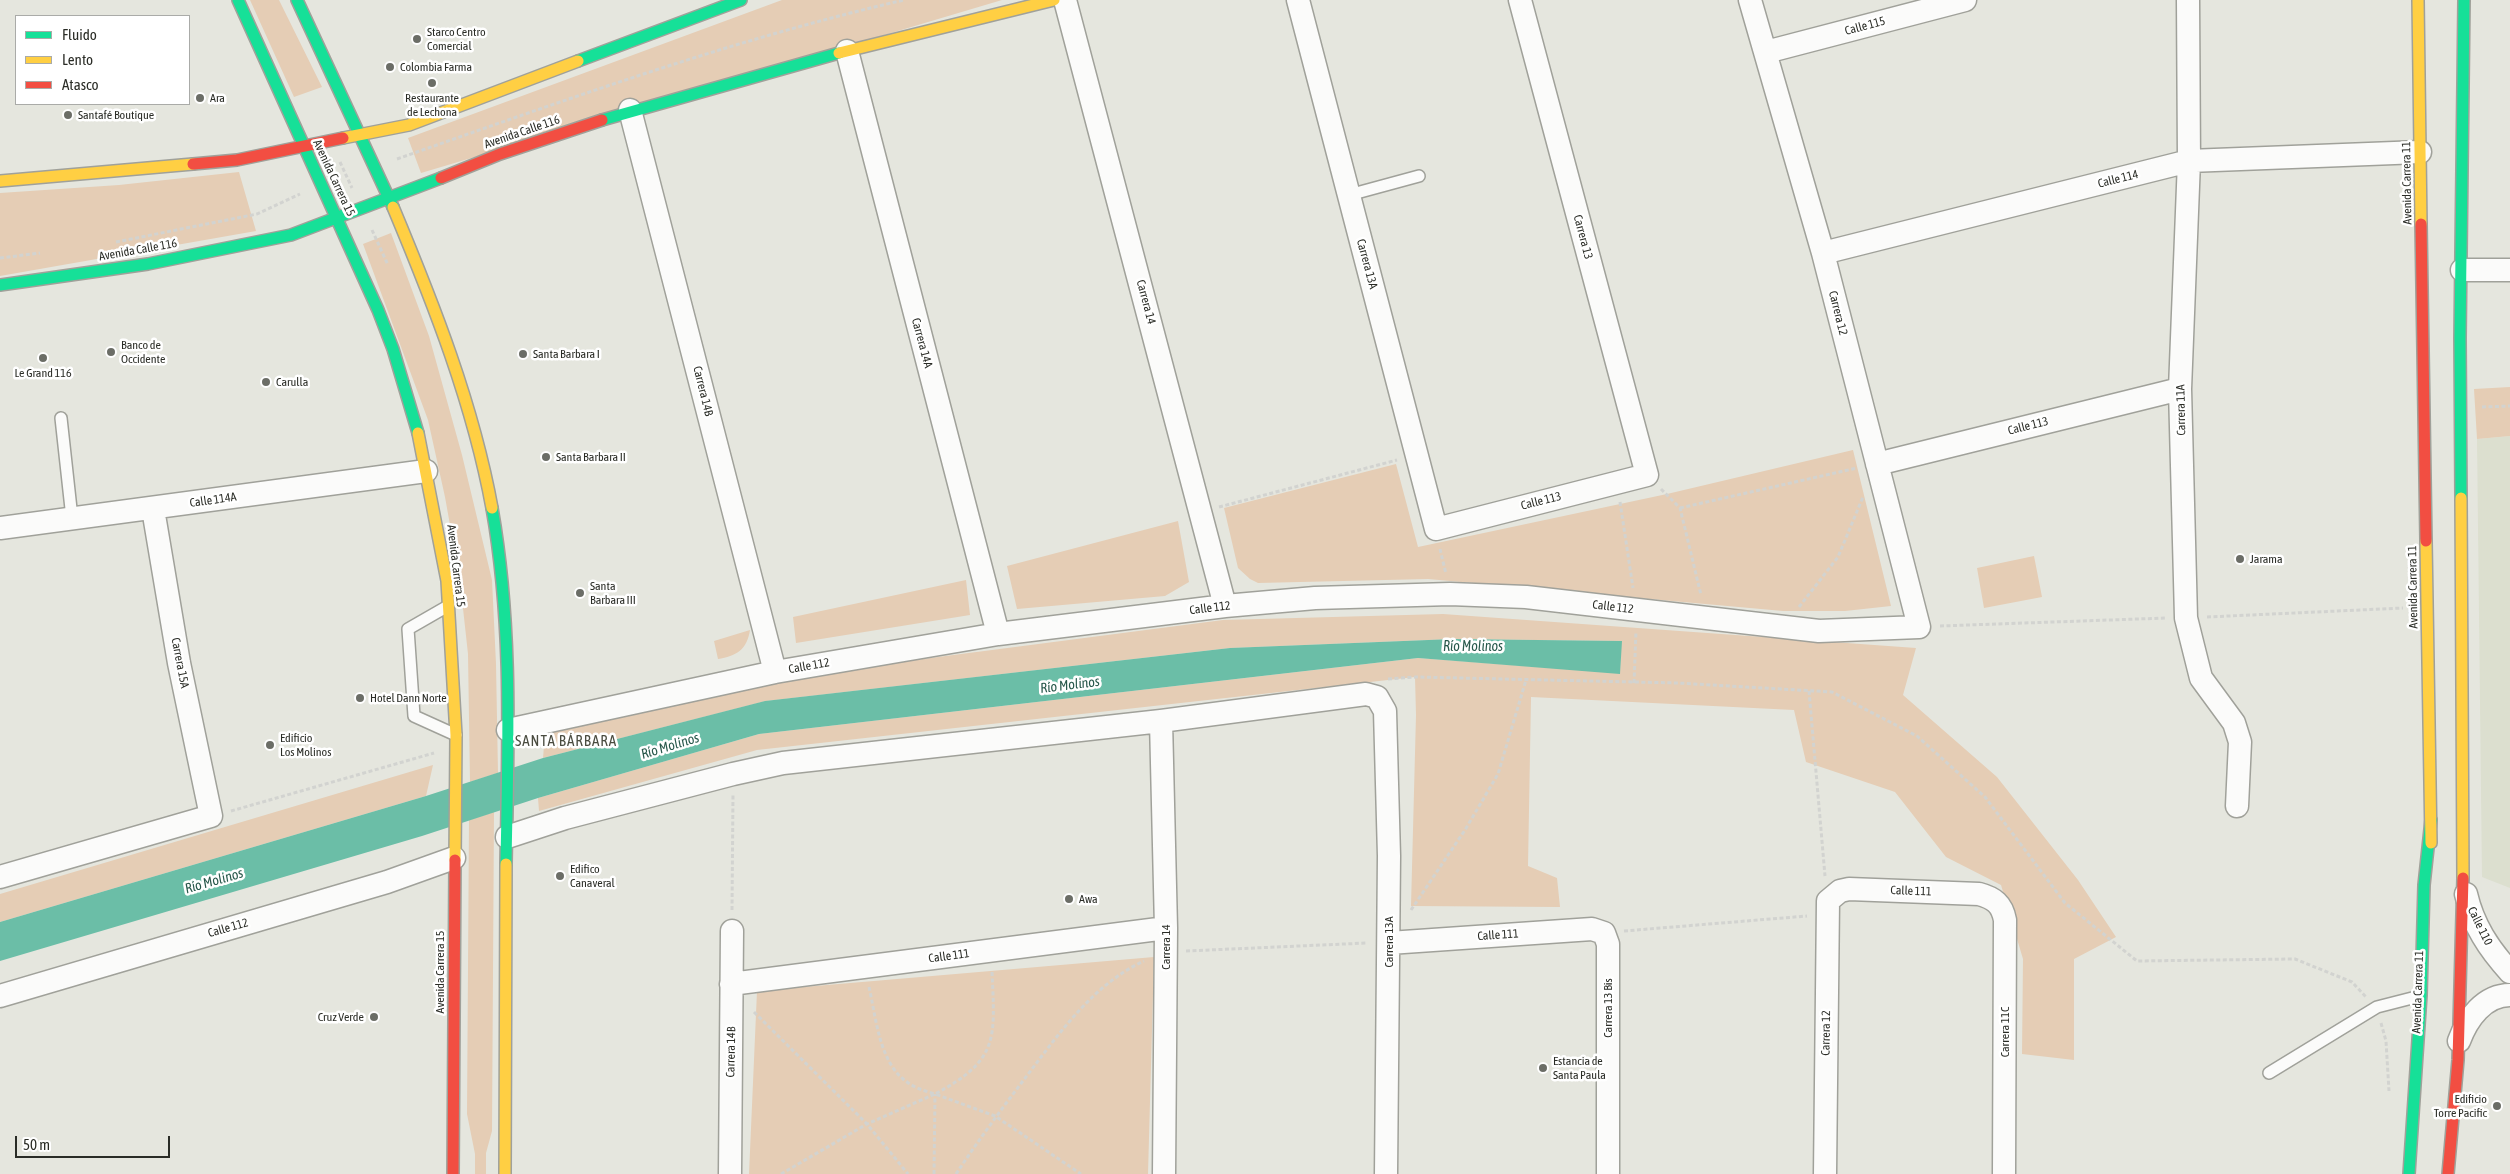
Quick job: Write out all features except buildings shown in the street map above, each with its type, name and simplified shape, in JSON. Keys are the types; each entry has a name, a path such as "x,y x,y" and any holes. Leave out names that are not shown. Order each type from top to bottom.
{"main road":[{"name":"Avenida Carrera 15","path":"238,0 304,148 355,255 393,349 419,436 426,471 446,581 454,674 456,759 452,1174"},
{"path":"297,0 389,198 455,365 478,446 494,515 505,599 508,737 505,1174"},
{"path":"0,181 237,160 304,148 422,121 741,0"},
{"name":"Avenida Calle 116","path":"0,285 148,264 290,235 362,209 500,154 630,110 847,51 1054,0"},
{"name":"Avenida Carrera 11","path":"2418,0 2434,959"},
{"path":"2448,1174 2458,1052 2463,874 2462,270 2464,0"},
{"path":"2410,1174 2421,995 2424,885 2431,820"},
{"path":"2420,1174 2426,1096"},
{"path":"494,1174 496,1153 505,1121"},
{"path":"453,1122 463,1153 464,1174"}],"street":[{"name":"Carrera 14","path":"1064,0 1202,511 1224,606"},
{"name":"Carrera 13A","path":"1298,0 1436,528"},
{"name":"Carrera 13","path":"1520,0 1647,475"},
{"name":"Carrera 12","path":"1750,0 1823,253 1919,627"},
{"name":"Calle 115","path":"1766,52 1965,0"},
{"name":"Carrera 11A","path":"2188,0 2189,161 2180,389 2186,618 2201,678 2234,723 2240,742 2237,806"},
{"name":"Carrera 14A","path":"847,51 998,634"},
{"name":"Carrera 14B","path":"630,110 775,672"},
{"name":"Calle 114","path":"1823,253 2189,161 2420,152"},
{"path":"2462,270 2510,270"},
{"name":"Calle 113","path":"1877,464 2180,389"},
{"name":"Calle 114A","path":"0,528 426,471"},
{"name":"Calle 113","path":"1436,528 1647,475"},
{"name":"Carrera 15A","path":"153,509 179,663 211,816"},
{"name":"Calle 112","path":"508,737 775,672 998,634 1224,606 1315,598 1450,594 1526,597 1636,617 1707,618 1819,631 1919,627"},
{"name":"Carrera 13A","path":"1161,721 1366,694 1377,697 1384,711 1389,856 1386,1174"},
{"name":"Carrera 14","path":"1161,721 1166,928 1164,1174"},
{"path":"507,837 565,818 733,774 783,764 1161,721"},
{"path":"0,877 211,816"},
{"name":"Calle 112","path":"0,996 387,882 454,858"},
{"name":"Calle 110","path":"2463,874 2473,917 2487,944 2510,972"},
{"name":"Calle 111","path":"1830,903 1849,889 1966,893 1989,896"},
{"name":"Carrera 11C","path":"1989,896 2000,905 2005,920 2004,1174"},
{"name":"Carrera 12","path":"1825,1174 1830,903"},
{"name":"Calle 111","path":"732,987 864,967 1166,928"},
{"name":"Calle 111","path":"1389,943 1592,929 1604,933"},
{"name":"Carrera 14B","path":"730,1174 732,931"},
{"name":"Carrera 13 Bis","path":"1604,933 1608,944 1608,1174"},
{"path":"2458,1052 2464,1028 2473,1014 2486,1003 2502,995 2510,995"}],"lane":[{"path":"1349,195 1419,176"},
{"path":"61,418 72,518"},
{"path":"448,606 408,629 414,716 456,741"},
{"path":"2269,1073 2377,1007 2421,995"}],"path":[{"path":"392,161 696,56 823,19 904,0"},
{"path":"331,142 388,265"},
{"path":"108,244 257,214 292,197"},
{"path":"0,258 49,252"},
{"path":"1202,511 1417,455"},
{"path":"1680,508 1877,464"},
{"path":"1783,627 1838,556 1877,464"},
{"path":"1647,475 1680,508 1707,618"},
{"path":"1617,482 1636,617 1634,681"},
{"path":"1436,528 1450,594"},
{"path":"1380,680 1416,676 1634,681 1832,692 1917,736 1985,797 2065,902 2137,961 2295,960 2352,982 2377,1007 2386,1041 2389,1093"},
{"path":"956,1174 995,1116 1063,1028 1105,986 1142,962 1166,952 1389,943 1465,830 1498,774 1526,680"},
{"path":"1604,933 1830,903 1809,690"},
{"path":"211,816 456,741"},
{"path":"732,931 733,774"},
{"path":"781,1174 866,1124 935,1094 967,1076 978,1066 987,1049 994,1027 991,950"},
{"path":"864,967 884,1048 892,1067 905,1081 995,1116 1081,1174"},
{"path":"732,987 866,1124 908,1174"},
{"path":"934,1174 935,1094"}],"shaded area":[{"path":"250,0 279,0 322,87 294,97"},
{"path":"782,0 1002,0 421,173 408,138"},
{"path":"239,172 256,231 0,276 0,193 119,185"},
{"path":"391,233 429,336 462,455 492,580 498,773 470,782 468,654 460,581 445,497 428,420 363,244"},
{"path":"2510,387 2510,436 2477,439 2474,389"},
{"path":"2510,436 2510,888 2482,877 2477,439"},
{"path":"1853,450 1891,606 1845,611 1783,611 1428,579 1258,583 1250,579 1238,568 1224,508 1396,464 1418,547 1667,494"},
{"path":"1178,521 1189,582 1165,596 1017,609 1007,566"},
{"path":"2034,556 2042,597 1984,608 1977,568"},
{"path":"966,580 970,615 796,643 793,617"},
{"path":"1443,614 1916,648 1903,695 1997,777 2078,880 2116,937 2074,959 2074,1060 2022,1054 2023,959 2001,885 1946,857 1895,792 1806,762 1794,710 1531,697 1528,866 1557,878 1560,907 1411,906 1416,715 1415,677 757,750 539,811 538,798 759,734 1418,658 1620,673 1621,641 1453,639 1230,648 766,701 543,758 545,734 761,680 1223,620"},
{"path":"750,630 749,637 740,651 718,659 714,641"},
{"path":"433,765 426,796 0,922 0,894"},
{"path":"494,812 492,1131 486,1153 486,1174 475,1174 475,1154 467,1114 469,820"},
{"path":"1154,957 1148,1174 749,1174 757,991"}],"water":[{"name":"Río Molinos","path":"1453,639 1622,641 1620,674 1418,658 759,734 538,798 422,836 0,961 0,922 426,796 543,758 765,701 1230,648"}],"traffic: fast":[{"path":"238,0 378,310 393,349 418,433"},
{"path":"297,0 393,207"},
{"path":"578,61 741,0"},
{"path":"2461,498 2460,338 2464,0"},
{"path":"602,120 839,53"},
{"path":"0,285 148,264 291,235 441,178"},
{"path":"492,508 499,552 508,685 506,864"},
{"path":"2409,1174 2421,995 2424,885 2431,820"}],"traffic: slow":[{"path":"839,53 1054,0"},
{"path":"2418,0 2421,224"},
{"path":"343,138 409,125 578,61"},
{"path":"0,181 193,164"},
{"path":"393,207 451,355 474,431 492,508"},
{"path":"418,433 447,581 456,735 455,860"},
{"path":"2461,498 2463,878"},
{"path":"2426,541 2431,843"},
{"path":"505,1174 506,864"}],"traffic: jam":[{"path":"441,178 500,154 602,120"},
{"path":"193,164 237,160 343,138"},
{"path":"2421,224 2426,541"},
{"path":"453,1174 455,860"},
{"path":"2448,1174 2458,1060 2463,878"}],"place":[{"name":"Starco Centro Comercial","path":"417,39"},
{"name":"Colombia Farma","path":"390,67"},
{"name":"Restaurante de Lechona","path":"432,83"},
{"name":"Ara","path":"200,98"},
{"name":"Santafé Boutique","path":"68,115"},
{"name":"Banco de Occidente","path":"111,352"},
{"name":"Santa Barbara I","path":"523,354"},
{"name":"Le Grand 116","path":"43,358"},
{"name":"Carulla","path":"266,382"},
{"name":"Santa Barbara II","path":"546,457"},
{"name":"Jarama","path":"2240,559"},
{"name":"Santa Barbara III","path":"580,593"},
{"name":"Hotel Dann Norte","path":"360,698"},
{"name":"Edificio Los Molinos","path":"270,745"},
{"name":"Edifico Canaveral","path":"560,876"},
{"name":"Awa","path":"1069,899"},
{"name":"Cruz Verde","path":"374,1017"},
{"name":"Estancia de Santa Paula","path":"1543,1068"},
{"name":"Edificio Torre Pacific","path":"2497,1106"}],"district":[{"name":"SANTA BÁRBARA","path":"566,741"}]}
